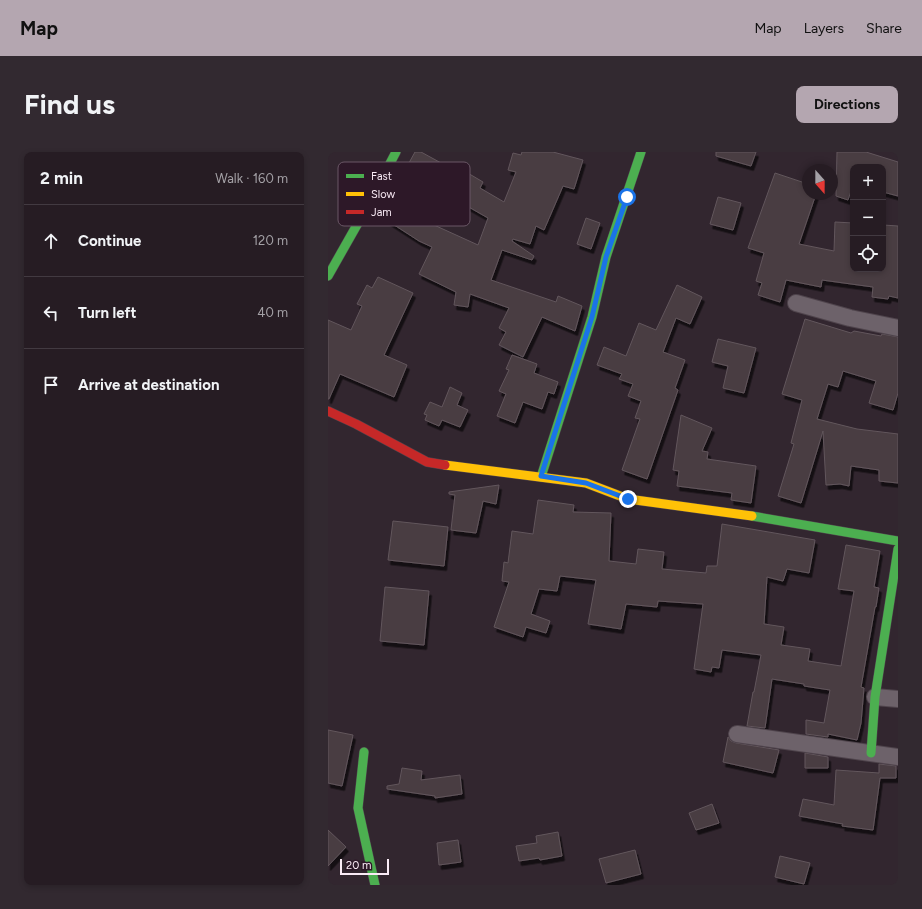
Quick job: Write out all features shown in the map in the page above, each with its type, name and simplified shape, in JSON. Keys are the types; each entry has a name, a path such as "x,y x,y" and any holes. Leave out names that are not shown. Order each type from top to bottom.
{"street":[{"path":"391,162 396,152"},
{"path":"541,476 592,317 606,257 642,152"},
{"path":"328,276 356,226"},
{"path":"796,303 850,318 898,328"},
{"path":"328,411 356,424 427,462 586,483 628,499 726,512 898,541"},
{"path":"871,753 875,697 898,549"},
{"path":"875,697 898,699"},
{"path":"737,734 898,757"},
{"path":"364,752 358,808 375,885"}],"building":[{"path":"415,152 421,152 439,162 410,162"},
{"path":"522,152 553,152 583,160 574,189 563,186 544,230 536,226 530,244 513,239 512,241 534,256 532,260 502,250 491,280 556,302 558,296 582,306 575,331 542,317 523,357 499,345 506,332 499,328 509,308 470,294 468,307 454,305 456,292 419,274 432,247 419,241 396,226 436,226 478,245 488,218 470,208 470,174 483,182 480,188 504,202 516,172 508,170 513,153 521,155"},
{"path":"716,152 756,152 751,166 716,156"},
{"path":"837,152 866,152 898,162 898,196 886,193 886,164 850,164 850,194 848,200 838,197 838,164 837,164"},
{"path":"775,173 802,182 802,200 814,200 799,244 834,251 835,222 850,223 850,272 886,272 886,225 898,226 898,298 889,296 888,299 872,297 873,287 822,280 821,287 786,280 780,302 758,295 762,283 756,281 764,253 748,248"},
{"path":"718,197 741,203 733,230 710,224"},
{"path":"586,218 600,223 591,249 577,244"},
{"path":"378,277 413,293 384,355 407,365 394,397 340,374 328,399 328,320 351,330 362,306 357,304 367,285 372,288"},
{"path":"677,285 702,297 690,324 676,318 663,352 685,360 675,388 678,390 647,479 622,470 640,419 635,418 641,401 628,396 633,384 619,379 622,374 597,365 604,347 626,356 639,323 656,330"},
{"path":"805,319 851,333 854,331 881,336 882,334 898,337 898,393 893,410 869,403 876,381 843,371 838,387 828,384 817,419 857,429 898,434 898,483 879,481 879,470 851,466 849,486 840,484 826,485 823,431 801,503 778,496 794,444 791,443 802,400 782,394"},
{"path":"718,339 756,348 744,393 723,388 728,366 712,362"},
{"path":"512,355 537,364 534,373 558,382 554,394 548,392 542,409 523,402 515,423 497,416 506,394 499,391 509,370 506,369"},
{"path":"450,387 462,393 457,405 468,410 460,427 442,420 439,426 425,420 427,415 424,414 430,402 442,407"},
{"path":"681,415 712,428 702,451 708,452 707,459 756,466 751,503 731,500 732,493 677,486 679,471 673,470"},
{"path":"499,485 496,504 483,501 476,533 451,530 455,495 449,494 449,492"},
{"path":"538,500 574,505 573,512 611,513 609,561 636,564 638,549 664,552 662,569 706,573 707,566 717,566 722,524 815,540 809,573 787,569 783,581 767,577 764,624 784,627 781,645 810,649 808,661 841,666 854,591 838,589 846,545 880,551 874,587 879,588 861,687 864,688 861,723 857,740 828,734 828,737 806,734 806,720 824,723 830,690 772,679 765,728 747,726 761,655 722,650 719,668 712,667 711,672 694,669 703,604 658,601 657,607 626,604 621,629 588,624 596,580 560,576 557,591 539,589 531,614 550,621 546,633 526,627 523,637 494,627 509,582 502,581 504,562 508,563 512,531 533,534"},
{"path":"393,521 448,527 444,566 388,560"},
{"path":"385,587 429,591 424,645 380,641"},
{"path":"328,730 353,735 342,786 328,783"},
{"path":"728,737 731,741 736,743 779,750 773,773 723,762"},
{"path":"805,753 828,757 828,768 805,768"},
{"path":"879,764 896,766 896,778 880,778 873,830 842,826 843,824 799,816 803,799 834,805 836,770 879,773"},
{"path":"402,768 422,771 421,780 460,775 462,794 435,798 435,796 387,789 387,786 399,784"},
{"path":"712,804 719,823 696,830 689,813"},
{"path":"328,830 346,847 328,866"},
{"path":"558,832 562,856 540,860 539,858 519,861 516,846 537,843 536,836"},
{"path":"458,840 461,862 439,865 437,843"},
{"path":"635,850 641,874 606,883 599,859"},
{"path":"780,856 810,863 804,884 775,877"}],"traffic: fast":[{"path":"391,162 396,152"},
{"path":"541,477 592,317 606,257 641,152"},
{"path":"328,276 356,226"},
{"path":"752,516 898,541"},
{"path":"871,753 875,697 898,549"},
{"path":"364,752 358,808 375,885"}],"traffic: slow":[{"path":"445,465 586,483 628,499 752,516"}],"traffic: jam":[{"path":"328,411 356,424 427,462 445,465"}],"route":[{"path":"627,197 606,257 592,317 541,476 586,483 628,499"}]}
